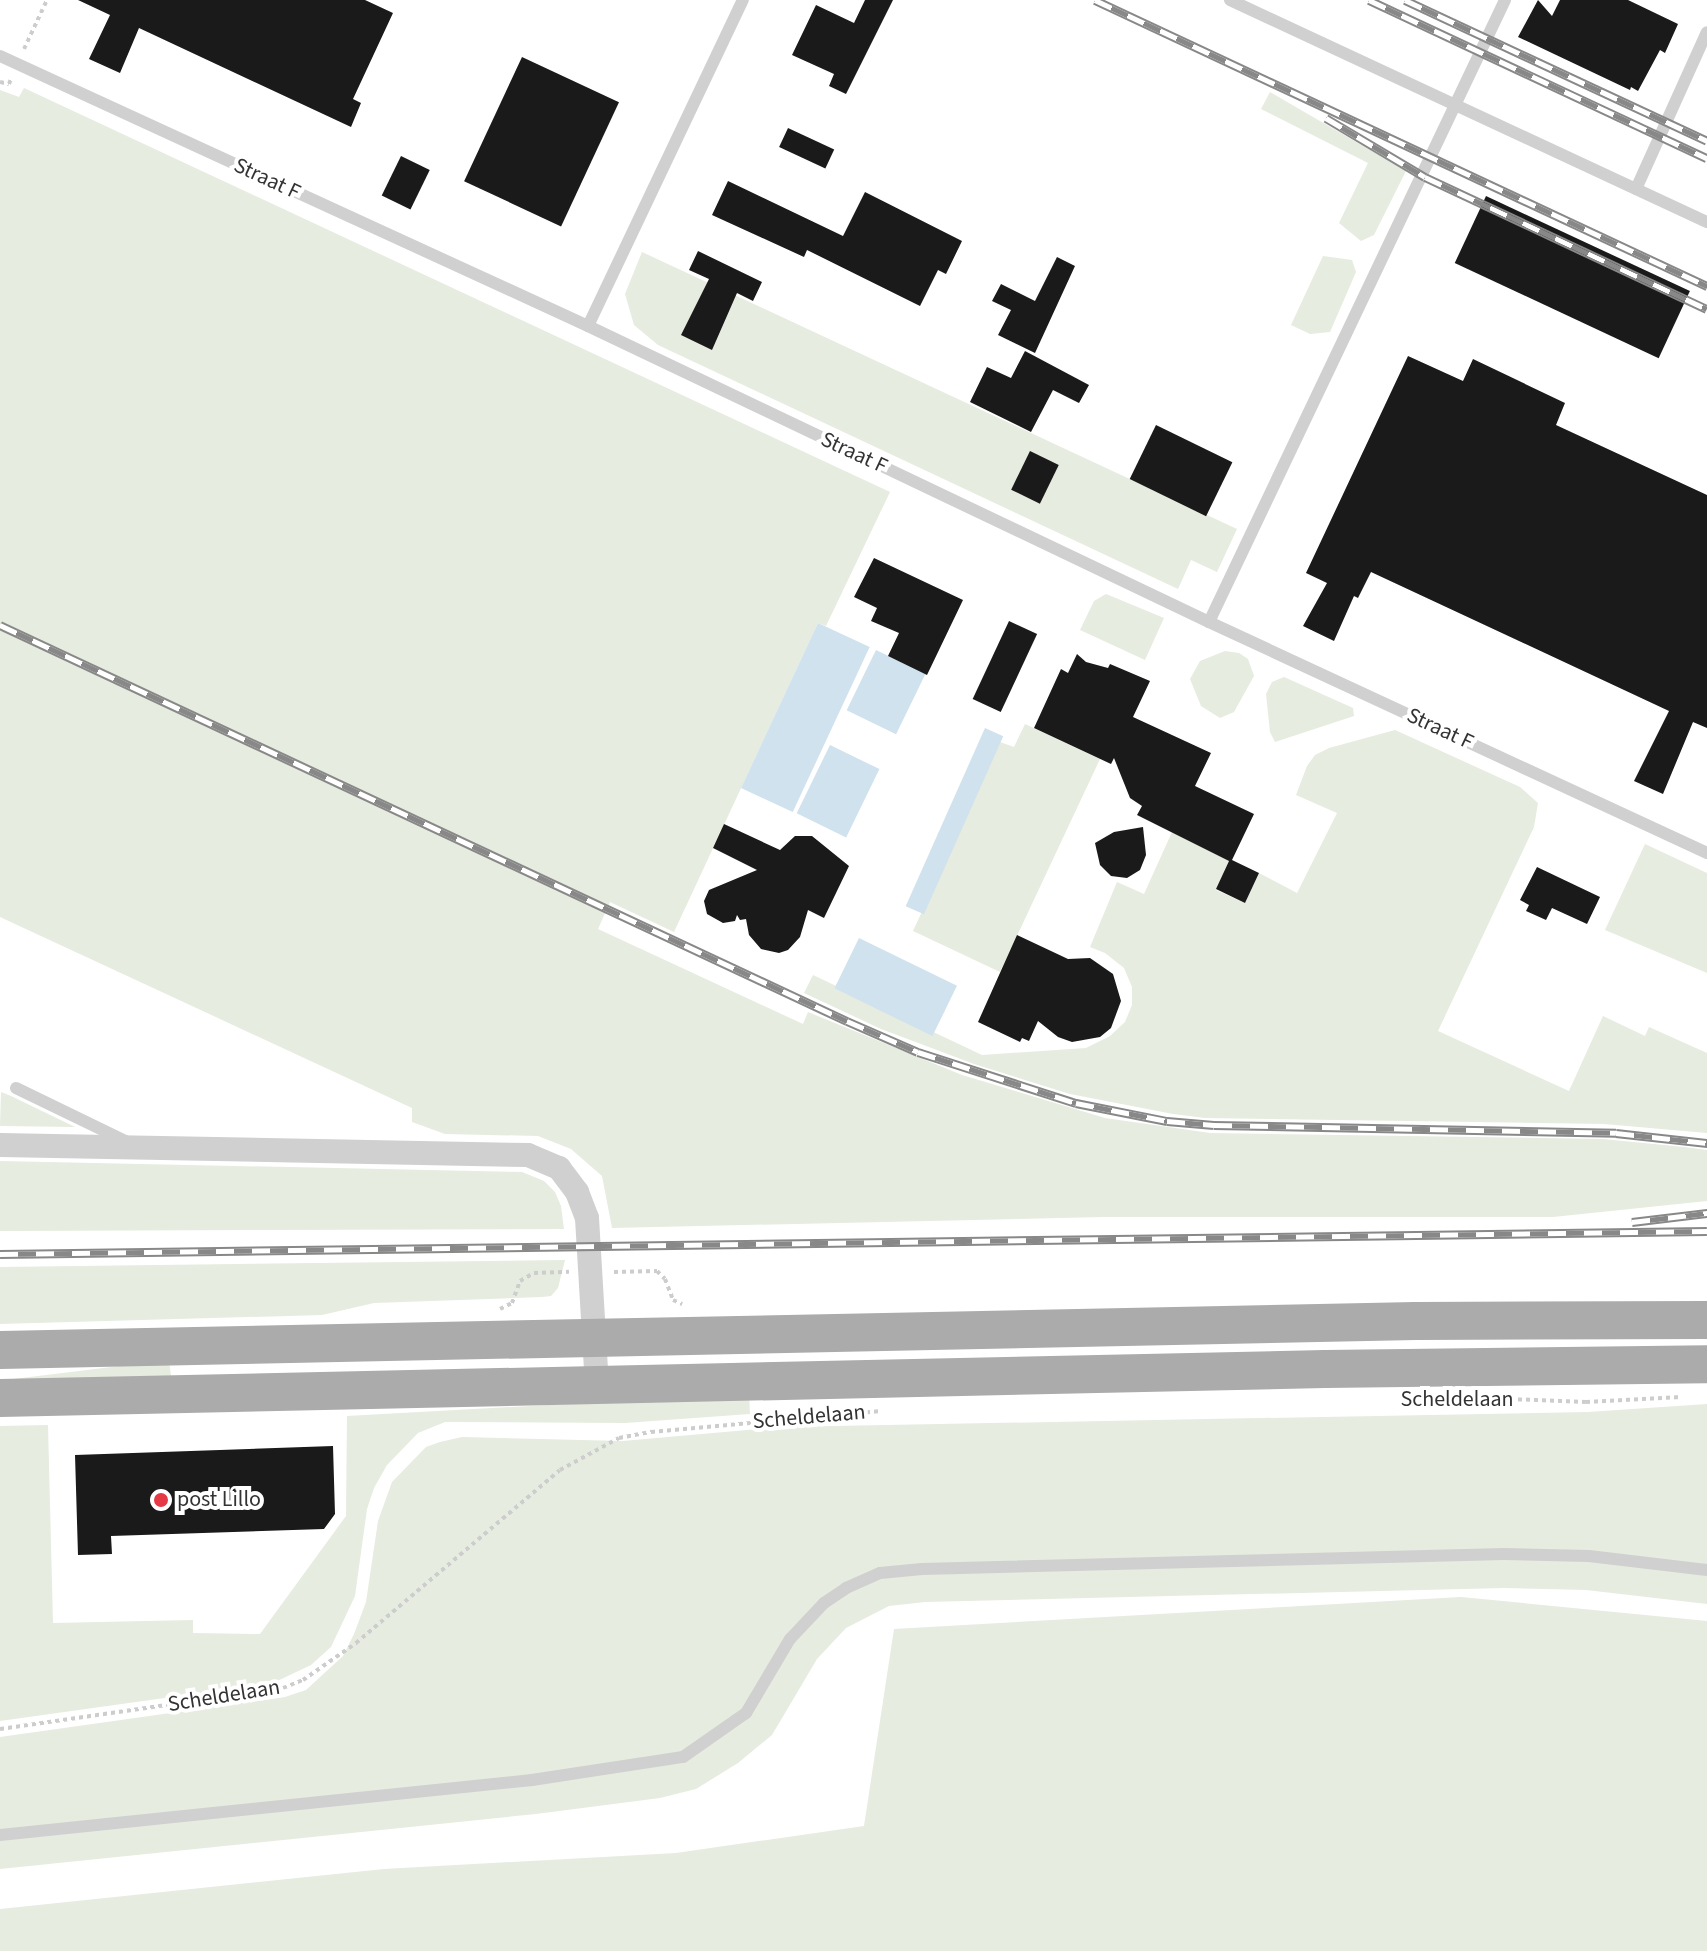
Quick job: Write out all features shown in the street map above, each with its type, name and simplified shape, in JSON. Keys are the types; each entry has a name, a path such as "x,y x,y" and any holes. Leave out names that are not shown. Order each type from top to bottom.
{"main road":[{"path":"0,1350 1400,1321 1707,1320"},
{"name":"Scheldelaan","path":"0,1398 597,1384 1700,1380"}],"street":[{"path":"0,1145 528,1155 559,1168 577,1192 587,1218 597,1384"}],"lane":[{"path":"588,326 743,0"},
{"path":"1230,0 1707,222"},
{"path":"1209,622 1505,0"},
{"path":"1636,189 1707,32"},
{"name":"Straat F","path":"0,56 588,326 1209,622 1707,853"},
{"path":"16,1088 137,1147"},
{"path":"0,1835 516,1782 654,1764 683,1757 746,1713 790,1639 824,1603 846,1588 880,1573 922,1569 1504,1554 1589,1556 1707,1570"}],"path":[{"path":"0,82 9,84 47,0"},
{"name":"Scheldelaan","path":"1496,1398 1586,1402 1700,1380"},
{"name":"Scheldelaan","path":"0,1729 283,1688 303,1680 356,1643 560,1470 619,1438 884,1411"}],"shaded area":[{"path":"24,88 890,492 826,626 818,623 674,932 610,902 598,929 803,1024 808,1012 962,1075 1105,1118 1210,1133 1603,1139 1707,1150 1707,1201 1553,1217 1105,1217 612,1228 602,1176 571,1149 538,1136 445,1134 412,1122 412,1108 0,917 0,90 19,97"},
{"path":"1270,92 1406,171 1374,235 1361,241 1339,223 1368,163 1261,109"},
{"path":"642,252 1237,529 1217,572 1191,560 1178,589 658,345 634,325 625,294"},
{"path":"1323,256 1352,260 1356,272 1330,332 1310,334 1291,325"},
{"path":"1106,594 1164,618 1145,660 1080,630 1094,601"},
{"path":"1225,651 1239,653 1248,659 1254,676 1234,712 1220,718 1201,706 1190,679 1200,661"},
{"path":"1284,677 1353,708 1354,716 1275,742 1270,732 1266,694 1272,682"},
{"path":"1025,724 1100,759 1000,972 913,931 1000,742 1014,747"},
{"path":"1395,730 1520,787 1538,803 1534,827 1438,1031 1569,1091 1603,1016 1645,1036 1649,1027 1707,1053 1707,1133 1604,1124 1205,1118 1173,1114 1070,1094 974,1064 881,1029 804,993 813,975 982,1055 1086,1048 1110,1036 1125,1022 1132,1005 1132,987 1124,968 1105,953 1090,947 1117,882 1144,894 1172,832 1229,861 1216,890 1245,903 1259,873 1297,893 1337,813 1296,795 1307,766 1315,755 1329,748"},
{"path":"1645,844 1707,873 1707,973 1605,930"},
{"path":"1,1092 11,1096 75,1127 0,1126"},
{"path":"0,1161 522,1172 544,1181 555,1192 561,1206 564,1229 0,1231"},
{"path":"565,1260 558,1288 551,1296 374,1303 322,1315 0,1324 0,1267"},
{"path":"169,1360 171,1377 3,1397 1,1381"},
{"path":"749,1394 750,1414 625,1423 445,1422 418,1433 387,1465 374,1488 367,1509 355,1596 331,1647 311,1665 273,1683 0,1721 0,1426 48,1425 53,1623 193,1620 193,1633 260,1634 346,1516 347,1416"},
{"path":"1707,1404 1707,1604 1586,1590 1504,1588 925,1602 889,1606 846,1628 817,1659 772,1735 738,1763 696,1789 660,1798 536,1814 0,1869 0,1737 285,1697 306,1690 343,1656 354,1634 366,1602 378,1521 392,1482 426,1447 440,1442 462,1437 623,1441 781,1427 1588,1412"},
{"path":"1461,1597 1707,1621 1707,1951 0,1951 0,1909 384,1869 676,1853 864,1826 894,1629"}],"water":[{"path":"818,623 870,647 793,812 741,788"},
{"path":"876,650 925,674 896,734 847,710"},
{"path":"985,728 1003,736 924,914 906,906"},
{"path":"830,745 879,769 846,837 797,813"},
{"path":"859,938 957,986 932,1036 834,988"}],"building":[{"path":"78,0 365,0 393,13 353,99 361,103 351,127 139,28 120,73 89,59 110,15"},
{"path":"865,0 893,0 846,94 829,86 834,74 792,55 816,5 854,23"},
{"path":"1538,0 1552,16 1560,0 1628,0 1678,24 1665,53 1660,50 1638,91 1631,87 1630,90 1518,37"},
{"path":"522,57 619,102 561,226 464,181"},
{"path":"788,128 834,150 825,169 779,147"},
{"path":"401,156 430,170 410,210 382,196"},
{"path":"728,181 843,236 865,192 962,241 946,274 938,270 920,306 807,250 804,257 712,215"},
{"path":"1486,196 1690,291 1659,358 1455,263"},
{"path":"698,251 762,282 753,301 737,293 712,350 681,335 709,279 689,270"},
{"path":"1057,257 1075,266 1035,353 998,335 1011,310 992,301 1001,284 1035,301"},
{"path":"1025,351 1089,385 1079,403 1053,390 1031,432 970,402 987,367 1011,378"},
{"path":"1408,356 1463,381 1473,359 1565,403 1556,425 1707,495 1707,728 1693,722 1663,794 1634,781 1669,711 1371,572 1358,598 1354,596 1334,641 1303,626 1327,583 1306,573"},
{"path":"1156,425 1232,462 1206,516 1130,479"},
{"path":"1030,451 1059,465 1040,504 1011,490"},
{"path":"874,558 963,600 927,675 888,656 899,633 871,621 877,608 854,597"},
{"path":"1009,621 1037,634 1001,712 973,699"},
{"path":"1077,654 1086,662 1108,668 1110,664 1150,681 1133,717 1211,753 1195,786 1254,814 1232,860 1259,873 1245,903 1216,889 1229,861 1137,815 1142,806 1130,798 1114,758 1111,764 1034,728 1061,669 1068,673"},
{"path":"724,824 780,850 795,836 812,836 849,866 824,918 808,910 800,937 788,950 779,953 761,949 749,935 746,919 740,920 737,915 735,921 723,923 707,914 704,901 709,890 757,870 713,848"},
{"path":"1143,827 1146,855 1140,870 1127,878 1111,876 1100,865 1095,843 1114,832"},
{"path":"1537,867 1600,897 1587,924 1552,908 1546,920 1526,911 1529,905 1520,900"},
{"path":"1017,935 1068,959 1090,958 1113,974 1121,1001 1111,1028 1100,1037 1072,1042 1058,1037 1038,1021 1029,1041 1022,1038 1020,1042 978,1022"},
{"path":"333,1446 335,1514 324,1529 111,1536 112,1554 78,1555 75,1455"}],"railway":[{"path":"1095,0 1707,286"},
{"path":"1369,0 1707,158"},
{"path":"1405,0 1707,141"},
{"path":"1326,118 1425,177 1707,309"},
{"path":"0,625 847,1021 918,1052 1076,1103 1167,1121 1214,1125 1616,1133 1707,1143"},
{"path":"1632,1222 1707,1213"},
{"path":"0,1254 1707,1231"}],"place":[{"name":"post Lillo","path":"161,1500"}]}
